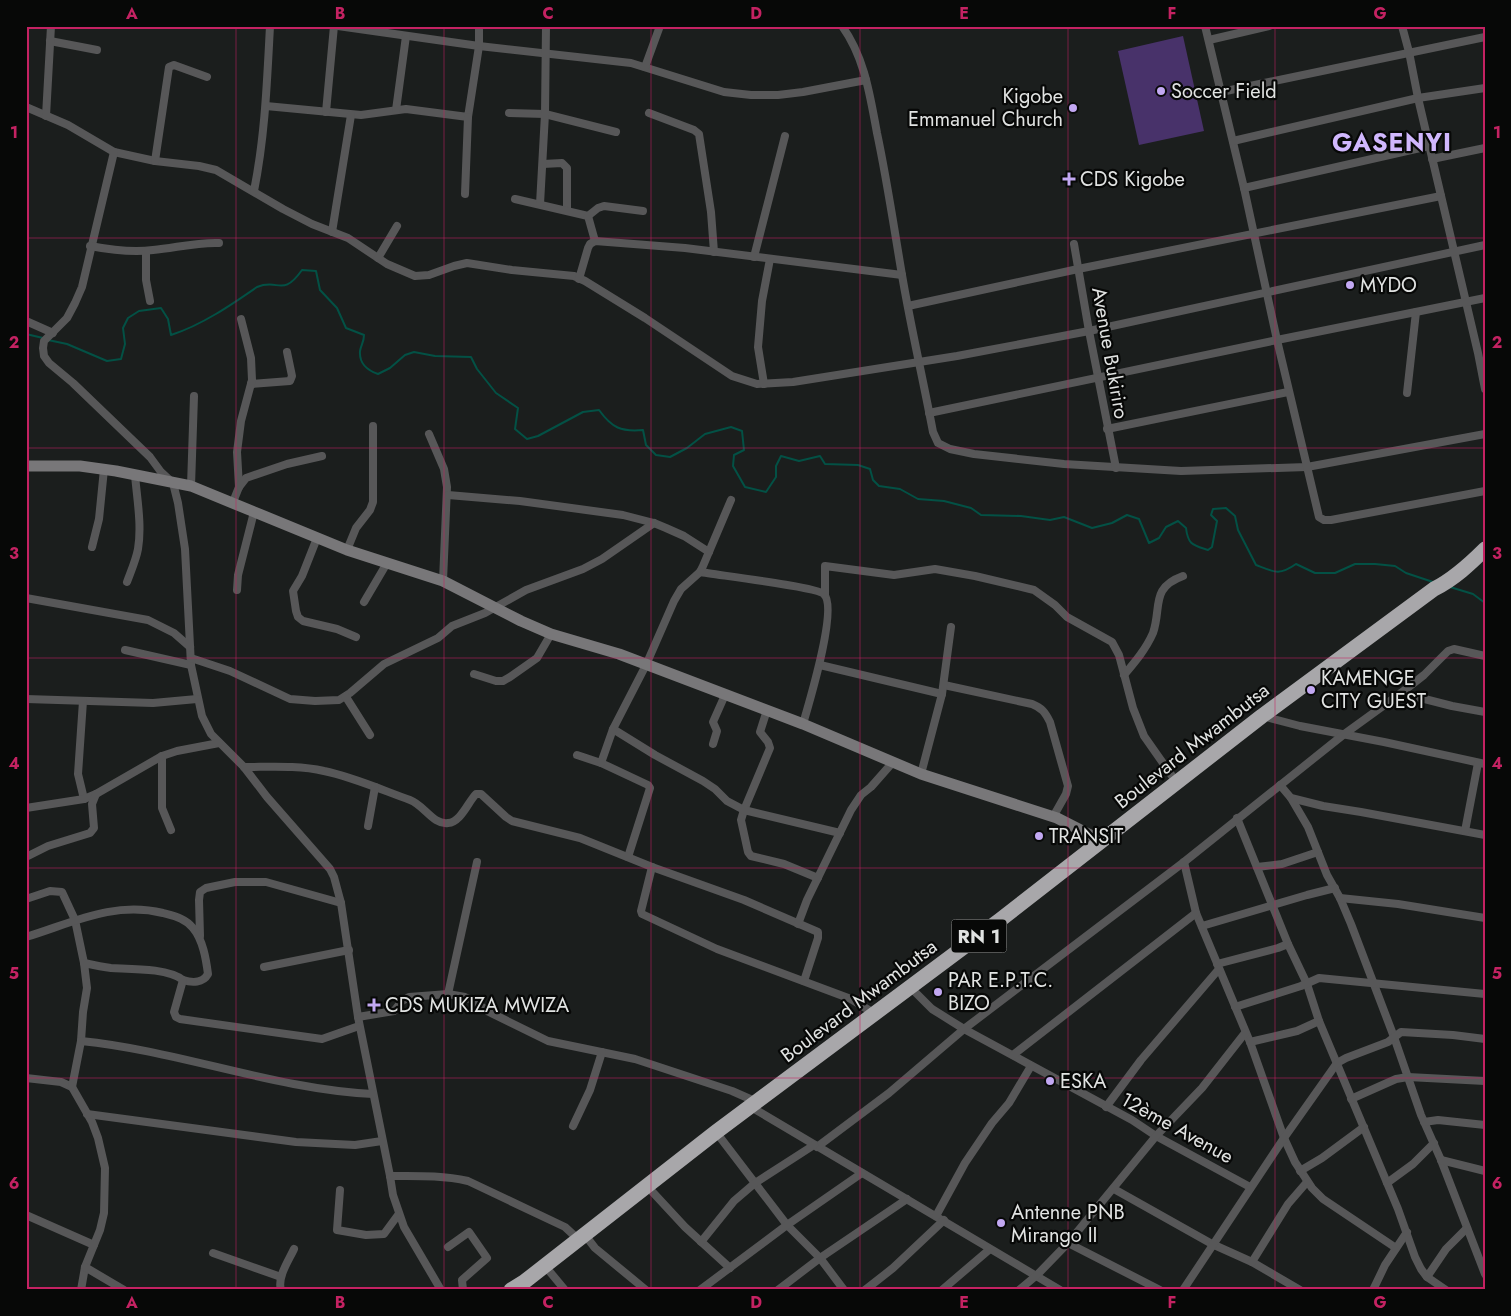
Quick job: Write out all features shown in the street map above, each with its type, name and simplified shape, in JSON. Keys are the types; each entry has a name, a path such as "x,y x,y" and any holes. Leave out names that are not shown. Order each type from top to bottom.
{"highway":[{"name":"Boulevard Mwambutsa","path":"518,1287 716,1132 875,1014 1262,716 1434,589 1440,580 1458,564 1485,548"}],"street":[{"path":"46,116 51,26"},
{"path":"254,192 262,152 270,26"},
{"path":"326,112 334,26"},
{"path":"338,26 375,29 406,36 480,46 631,63 717,90 750,95 778,95 802,92 866,80"},
{"path":"465,194 468,117 480,46 479,26"},
{"path":"540,204 546,114 546,26"},
{"path":"645,67 660,26"},
{"path":"842,26 856,50 866,80 929,413 933,432 938,443 950,449 983,455 1064,464 1181,471 1307,467 1485,434"},
{"path":"1206,26 1316,513 1324,520 1485,491"},
{"path":"1209,40 1269,26"},
{"path":"1402,26 1466,302 1481,353 1485,389"},
{"path":"396,110 406,36"},
{"path":"1221,92 1485,37"},
{"path":"50,41 97,50"},
{"path":"155,161 166,74 169,67 174,65 207,77"},
{"path":"1233,142 1418,98 1485,88"},
{"path":"266,106 351,115 406,109 468,117"},
{"path":"26,107 68,125 114,152 155,161 208,168 296,216 352,240 391,266 415,276 429,276 454,266 467,264 563,274 579,278 645,318 732,376 743,381 764,384 793,382 957,356 1088,331 1267,294 1485,245"},
{"path":"509,113 546,114 616,132"},
{"path":"649,113 694,130 698,134 711,212 714,252"},
{"path":"332,232 351,115"},
{"path":"754,257 785,136"},
{"path":"1244,188 1429,146"},
{"path":"1432,159 1485,148"},
{"path":"114,152 90,246 82,287 76,303 67,318 44,341 42,348 44,356 49,363 150,457 161,472 173,483 187,563 191,661 197,699 202,716 211,734 244,767 267,797 330,869 334,877 341,903 359,1026 398,1215 441,1290"},
{"path":"542,164 562,163 567,168 567,210"},
{"path":"908,306 1078,269 1441,196"},
{"path":"515,198 588,216"},
{"path":"588,216 604,206 643,211"},
{"path":"588,216 596,241"},
{"path":"378,258 397,226"},
{"path":"579,278 588,248 590,244 596,241 714,252 902,275"},
{"path":"90,246 119,251 146,251 200,243 219,243"},
{"name":"Avenue Bukiriro","path":"1074,244 1088,331 1116,468"},
{"path":"146,251 146,280 150,301"},
{"path":"764,384 758,346 762,301 770,259"},
{"path":"929,413 1485,298"},
{"path":"1407,394 1416,312"},
{"path":"239,488 237,452 241,421 252,380 251,358 241,319"},
{"path":"26,321 53,333"},
{"path":"251,384 290,381 292,376 288,352"},
{"path":"1107,429 1288,392"},
{"path":"191,486 194,448 194,396"},
{"path":"347,550 356,528 370,510 373,502 373,426"},
{"path":"429,434 444,469 448,495 443,580"},
{"path":"233,502 246,478 287,464 322,456"},
{"path":"26,466 80,466 191,486 347,550 443,580 494,608 552,634 646,664 803,724 921,774 1053,817 1102,841"},
{"path":"92,547 99,519 104,469"},
{"path":"127,582 139,542 135,475"},
{"path":"448,495 520,501 623,515 654,523 684,536 709,552"},
{"path":"601,763 614,729 674,601 682,589 700,572 731,500"},
{"path":"237,590 238,575 254,512"},
{"path":"125,650 191,661 230,671 290,698 329,701 346,697 384,664 438,638 452,626 494,608 526,590 583,569 602,559 654,523"},
{"path":"317,538 302,576 293,591 298,617 303,621 337,629 356,637"},
{"path":"364,602 387,563"},
{"path":"803,724 820,665 827,617 825,566 894,575 934,569 975,576 1034,590 1067,616 1112,642 1119,655 1133,708 1144,736 1177,783"},
{"path":"700,572 798,587 825,595"},
{"path":"1124,675 1142,653 1154,631 1162,591 1168,583 1183,576"},
{"path":"26,598 148,620 174,633 190,647"},
{"path":"921,774 944,685 951,628"},
{"path":"474,674 496,682 510,677 537,658 552,634"},
{"path":"702,1242 734,1201 755,1183 815,1146 889,1092 964,1029 1184,862 1343,735 1402,693 1424,675 1448,651 1454,650 1485,656"},
{"path":"820,665 942,694"},
{"path":"944,685 1032,704 1046,712 1068,786 1066,794 1053,817"},
{"path":"1402,693 1452,706 1485,712"},
{"path":"713,744 717,731 713,722 725,695"},
{"path":"346,697 370,735"},
{"path":"26,699 166,703 197,699"},
{"path":"83,701 78,774 84,799"},
{"path":"767,710 760,732 770,748 741,820 749,854 784,864 818,878"},
{"path":"1262,716 1481,764 1465,831"},
{"path":"614,729 715,789 727,801 744,810 840,833"},
{"path":"26,808 84,799 162,756 177,751 219,743"},
{"path":"578,755 601,763 648,785 650,788 628,858"},
{"path":"162,756 162,808 171,830"},
{"path":"798,924 807,900 851,810 861,795 871,787 893,762"},
{"path":"244,767 284,767 322,770 414,802 439,822 446,824 457,819 473,797 476,794 481,794 506,817 512,820 580,838 628,858 744,900 819,934 804,981"},
{"path":"1280,784 1291,798 1308,828 1340,898 1394,1036 1424,1122 1441,1160 1485,1274"},
{"path":"368,826 374,787"},
{"path":"26,857 48,846 90,833 94,828 92,804 96,794"},
{"path":"1291,798 1323,806 1485,835"},
{"path":"1237,818 1288,944 1307,984 1319,1021 1364,1126 1407,1232 1415,1257 1427,1277 1446,1290"},
{"path":"1257,867 1282,864 1318,852"},
{"path":"448,994 478,862"},
{"path":"1184,862 1196,913 1250,1042 1284,1138 1300,1171 1312,1188 1330,1204 1396,1248"},
{"path":"652,867 641,913 717,949 851,999 875,1014"},
{"path":"84,963 109,968 136,969 169,974 191,982 206,978 208,974 200,938 198,900 200,892 206,888 234,882 266,882 341,903"},
{"path":"1202,926 1335,888"},
{"path":"26,898 50,891 62,892 75,920 87,988 81,1041 72,1087"},
{"path":"1340,898 1398,904 1485,918"},
{"path":"26,937 98,913 122,909 157,912 179,917 192,926 200,938"},
{"path":"1013,1055 1196,913"},
{"path":"1106,1107 1218,966 1288,944"},
{"path":"264,966 348,950"},
{"path":"1235,1007 1307,984 1318,978 1485,994"},
{"path":"183,980 174,1012 176,1017 180,1019 322,1039 359,1026"},
{"name":"12ème Avenue","path":"910,987 932,1009 964,1029 1132,1120 1156,1136 1250,1187"},
{"path":"358,1017 394,1011 402,1001 410,997 448,994 464,997 489,1012 548,1041 635,1059 732,1091 815,1146 944,1220 1060,1290"},
{"path":"1250,1042 1297,1031 1319,1021"},
{"path":"1183,1290 1250,1187 1337,1063 1388,1042 1401,1032 1453,1035 1485,1040"},
{"path":"1019,1290 1037,1275 1068,1243 1156,1136 1202,1088 1245,1033"},
{"path":"81,1041 191,1060 287,1084 373,1094"},
{"path":"573,1126 588,1095 602,1052"},
{"path":"936,1216 974,1149 1009,1103 1031,1066"},
{"path":"1351,1099 1396,1079 1408,1077 1485,1081"},
{"path":"26,1078 61,1082 72,1087 98,1138 105,1168 104,1213 85,1267 81,1290"},
{"path":"87,1114 296,1142 355,1145 382,1141"},
{"path":"1424,1122 1438,1120 1485,1125"},
{"path":"1300,1171 1364,1126"},
{"path":"716,1132 787,1225 820,1258 844,1290"},
{"path":"1387,1183 1412,1164 1434,1143"},
{"path":"1441,1160 1485,1171"},
{"path":"700,1290 787,1225 862,1173"},
{"path":"390,1176 432,1176 468,1181 565,1226 582,1237 646,1290"},
{"path":"1252,1262 1288,1204 1307,1182"},
{"path":"647,1186 685,1227 730,1268"},
{"path":"1114,1188 1212,1244 1252,1262 1300,1290"},
{"path":"340,1190 337,1230 366,1235 384,1234 398,1215"},
{"path":"778,1290 820,1258 907,1199"},
{"path":"26,1215 94,1245"},
{"path":"864,1290 893,1268 944,1220"},
{"path":"1427,1277 1446,1248 1467,1228"},
{"path":"448,1247 468,1232 487,1258 462,1280 463,1290"},
{"path":"1373,1290 1385,1265 1407,1232"},
{"path":"1068,1243 1160,1290"},
{"path":"280,1290 281,1277 294,1249"},
{"path":"942,1290 990,1249"},
{"path":"213,1253 281,1277"},
{"path":"545,1266 565,1290"},
{"path":"85,1267 124,1290"}],"shaded area":[{"name":"Soccer Field","path":"1183,36 1204,131 1139,145 1118,51"}],"waterway":[{"path":"48,340 67,344 107,361 121,359 125,344 123,328 128,318 139,311 161,308 168,319 171,335 205,320 257,287 270,284 285,285 290,283 302,270 316,271 320,290 337,308 346,328 364,335 360,356 362,363 370,371 378,374 390,368 405,355 414,352 435,356 471,357 477,369 496,393 518,408 515,429 527,439 538,436 583,412 599,410 608,421 618,428 643,430 646,445 656,455 670,457 687,448 705,434 731,427 742,431 744,450 734,455 733,466 745,487 766,492 776,477 776,466 781,456 799,461 820,456 825,464 858,465 870,469 873,480 879,486 900,489 918,499 944,501 971,508 981,515 1021,516 1050,520 1064,517 1092,528 1112,523 1127,515 1139,519 1149,543 1159,538 1166,527 1178,521 1186,528 1188,538 1192,544 1208,550 1212,547 1217,521 1211,515 1213,509 1226,508 1235,516 1238,530 1256,565 1267,569 1276,572 1296,564 1315,573 1335,573 1355,564 1375,564 1395,566 1406,573 1433,582"},
{"path":"26,334 43,338"},
{"path":"1450,587 1473,594 1485,603"}],"place":[{"name":"Soccer Field","path":"1161,91"},
{"name":"Kigobe Emmanuel Church","path":"1073,108"},
{"name":"CDS Kigobe","path":"1069,179"},
{"name":"MYDO","path":"1350,285"},
{"name":"KAMENGE CITY GUEST","path":"1311,690"},
{"name":"TRANSIT","path":"1039,836"},
{"name":"PAR E.P.T.C. BIZO","path":"938,992"},
{"name":"CDS MUKIZA MWIZA","path":"374,1005"},
{"name":"ESKA","path":"1050,1081"},
{"name":"Antenne PNB Mirango II","path":"1001,1223"}],"district":[{"name":"GASENYI","path":"1392,142"}]}
